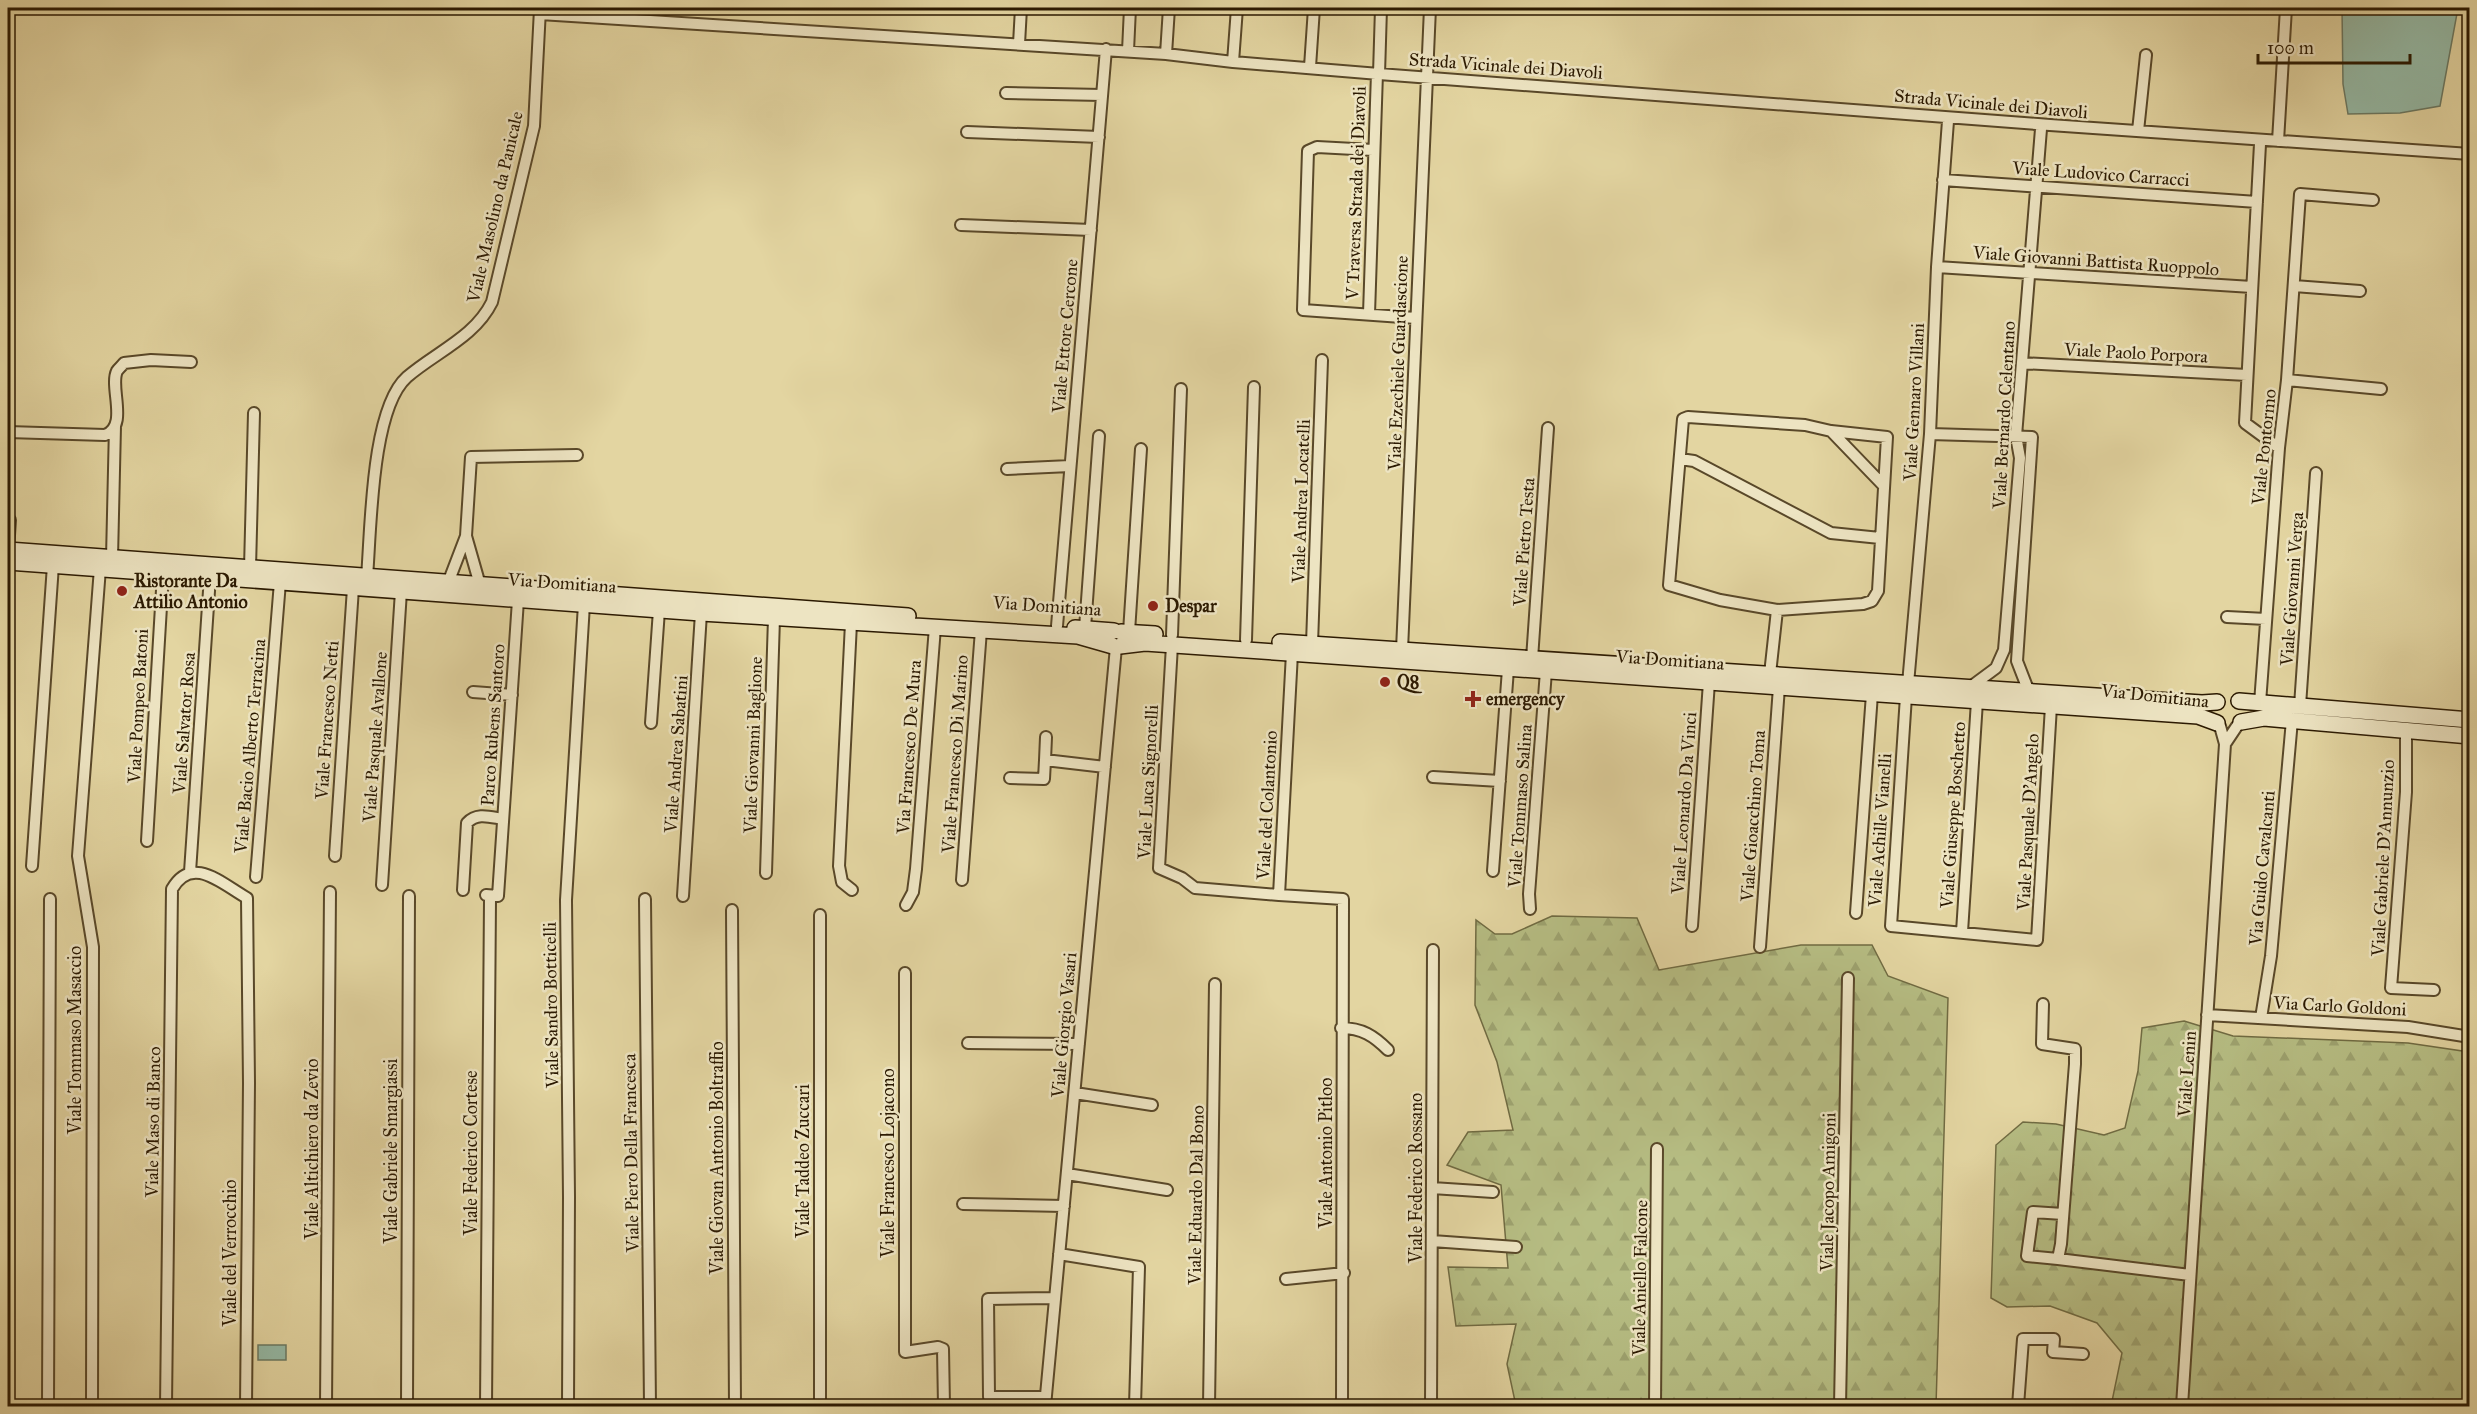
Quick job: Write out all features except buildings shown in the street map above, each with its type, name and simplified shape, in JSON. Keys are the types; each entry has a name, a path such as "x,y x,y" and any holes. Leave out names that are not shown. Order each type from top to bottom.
{"main road":[{"name":"Via Domitiana","path":"8,550 163,573 701,614 1119,639 1246,640 1532,659 1775,681 1973,694 2051,706 2198,716 2218,724"},
{"name":"Via Domitiana","path":"8,562 53,566 106,563 250,568 1085,628 1119,639"},
{"name":"Via Domitiana","path":"1172,640 1292,653 1508,669 1709,682 1775,681 1872,694 1907,690"},
{"name":"Via Domitiana","path":"1973,694 2029,692 2217,702"},
{"path":"2469,720 2296,713 2264,718 2227,728 2218,724 2213,710 2217,702 2231,697 2239,701 2260,703 2296,713 2406,730 2469,736"},
{"path":"2239,701 2244,709 2239,724"}],"street":[{"path":"1019,44 1021,8"},
{"path":"1128,51 1130,8"},
{"path":"1166,54 1169,8"},
{"path":"1233,62 1237,8"},
{"path":"1310,67 1314,8"},
{"name":"V Traversa Strada dei Diavoli","path":"1369,314 1373,150 1381,8"},
{"name":"Viale Ezechiele Guardascione","path":"1402,650 1430,8"},
{"path":"2278,141 2286,8"},
{"name":"Strada Vicinale dei Diavoli","path":"540,10 1128,51 1233,62 1427,77 2469,154"},
{"name":"Viale Masolino da Panicale","path":"367,577 378,455 385,417 392,398 407,377 475,327 486,316 492,302 534,126 540,10"},
{"name":"Viale Ettore Cercone","path":"1057,626 1106,50"},
{"path":"2138,131 2146,55"},
{"path":"1006,93 1102,95"},
{"name":"Viale Gennaro Villani","path":"1907,690 1930,434 1937,267 1947,121"},
{"name":"Viale Bernardo Celentano","path":"1973,694 1996,668 2004,650 2020,458 2016,436 2041,129"},
{"path":"967,132 1099,137"},
{"path":"2260,144 2245,423 2278,448"},
{"path":"1373,150 1317,147 1308,150 1303,310 1416,318"},
{"name":"Viale Ludovico Carracci","path":"1943,180 2257,202"},
{"name":"Viale Pontormo","path":"2260,703 2278,448 2287,380 2300,194 2373,200"},
{"path":"961,225 1091,230"},
{"name":"Viale Giovanni Battista Ruoppolo","path":"1937,267 2252,287"},
{"path":"2294,286 2360,291"},
{"name":"Viale Tommaso Masaccio","path":"92,1407 93,947 78,856 106,563 116,425 116,372 124,363 151,360 191,362"},
{"name":"Viale Andrea Locatelli","path":"1312,644 1322,360"},
{"name":"Viale Paolo Porpora","path":"2022,363 2247,375"},
{"path":"2287,380 2381,389"},
{"path":"1246,640 1254,387"},
{"path":"1172,640 1181,389"},
{"path":"250,568 254,413"},
{"path":"1688,417 1805,425 1831,431 1887,437 1878,591 1872,601 1863,604 1777,610 1720,600 1670,585 1683,419 1688,417"},
{"path":"8,432 105,435 111,433 116,425"},
{"name":"Viale Pietro Testa","path":"1532,659 1548,428"},
{"path":"1831,431 1883,485"},
{"path":"1930,434 2016,436"},
{"path":"1085,628 1099,436"},
{"name":"Viale Bernardo Celentano","path":"2016,436 2032,437 2018,661 2029,692"},
{"name":"Viale Giorgio Vasari","path":"1045,1402 1105,767 1141,449"},
{"path":"448,583 466,536 471,457 577,455"},
{"path":"1680,459 1694,461 1831,533 1880,538"},
{"path":"1007,470 1070,466"},
{"name":"Viale Giovanni Verga","path":"2296,713 2316,473"},
{"path":"8,519 10,520 8,550"},
{"path":"466,536 480,585"},
{"path":"32,866 53,566"},
{"name":"Viale Pompeo Batoni","path":"147,841 163,573"},
{"name":"Viale Salvator Rosa","path":"190,872 210,576"},
{"name":"Viale Bacio Alberto Terracina","path":"256,878 280,582"},
{"name":"Viale Francesco Netti","path":"334,856 353,588"},
{"name":"Viale Pasquale Avallone","path":"382,885 401,591"},
{"name":"Parco Rubens Santoro","path":"463,890 467,823 472,818 480,816 503,819 518,600"},
{"name":"Viale Sandro Botticelli","path":"568,1407 567,900 584,604"},
{"path":"651,723 659,610"},
{"name":"Viale Gioacchino Toma","path":"1760,947 1777,610"},
{"name":"Viale Andrea Sabatini","path":"683,896 701,614"},
{"path":"2227,617 2266,619"},
{"name":"Viale Giovanni Baglione","path":"766,873 774,618"},
{"path":"851,623 840,866 842,882 852,890"},
{"name":"Via Francesco De Mura","path":"906,905 913,892 916,869 935,627"},
{"name":"Viale Francesco Di Marino","path":"962,880 981,630"},
{"name":"Viale Luca Signorelli","path":"1172,640 1159,868 1182,878 1195,888 1279,895"},
{"name":"Viale del Colantonio","path":"1292,653 1279,895 1342,899"},
{"path":"1493,871 1508,669"},
{"name":"Viale Tommaso Salina","path":"1530,909 1529,894 1546,671"},
{"name":"Viale Leonardo Da Vinci","path":"1692,926 1709,682"},
{"name":"Viale Achille Vianelli","path":"1907,690 1890,926 2037,940"},
{"path":"472,692 512,694"},
{"path":"1856,913 1872,694"},
{"name":"Viale Giuseppe Boschetto","path":"1962,932 1973,694"},
{"name":"Viale Pasquale D'Angelo","path":"2037,940 2051,706"},
{"name":"Via Guido Cavalcanti","path":"2261,1018 2271,956 2296,713"},
{"name":"Viale Lenin","path":"2182,1407 2225,744 2218,724"},
{"name":"Viale Lenin","path":"2225,744 2239,724"},
{"name":"Viale Gabriele D'Annunzio","path":"2406,730 2406,792 2391,988 2434,990"},
{"path":"1010,778 1044,779 1046,737"},
{"path":"1045,760 1105,767"},
{"path":"1433,777 1500,781"},
{"name":"Viale Federico Cortese","path":"486,1407 488,898 498,896 503,819"},
{"name":"Viale del Verrocchio","path":"190,872 202,872 247,898 246,1407"},
{"name":"Viale Maso di Banco","path":"166,1407 171,898 176,882 190,872"},
{"name":"Viale Altichiero da Zevio","path":"326,1407 330,892"},
{"name":"Viale Gabriele Smargiassi","path":"407,1407 408,896"},
{"path":"48,1407 50,899"},
{"name":"Viale Piero Della Francesca","path":"645,899 650,1407"},
{"name":"Viale Antonio Pitloo","path":"1342,899 1344,1273 1342,1407"},
{"name":"Viale Giovan Antonio Boltraffio","path":"732,910 735,1407"},
{"name":"Viale Taddeo Zuccari","path":"819,915 820,1407"},
{"name":"Viale Federico Rossano","path":"1431,1407 1433,950"},
{"name":"Viale Francesco Lojacono","path":"905,973 905,1352 938,1347 943,1349 944,1407"},
{"name":"Viale Jacopo Amigoni","path":"1840,1407 1848,978"},
{"name":"Viale Eduardo Dal Bono","path":"1209,1407 1215,984"},
{"path":"2043,1004 2042,1044 2075,1049 2058,1259"},
{"name":"Via Carlo Goldoni","path":"2207,1015 2408,1027 2469,1037"},
{"path":"1341,1028 1357,1028 1376,1038 1388,1050"},
{"path":"968,1043 1079,1044"},
{"path":"1075,1093 1152,1105"},
{"name":"Viale Aniello Falcone","path":"1655,1407 1658,1149"},
{"path":"1067,1174 1167,1190"},
{"path":"1432,1188 1492,1192"},
{"path":"963,1204 1064,1206"},
{"path":"2063,1214 2033,1212 2026,1256 2190,1275"},
{"path":"1432,1241 1516,1247"},
{"path":"1059,1254 1139,1267 1135,1407"},
{"path":"1286,1279 1344,1273"},
{"path":"1045,1402 988,1397 988,1299 1055,1298"},
{"path":"2018,1407 2023,1339 2054,1339 2053,1352 2084,1354"}],"green space":[{"path":"1552,916 1637,918 1659,970 1801,945 1872,945 1888,976 1948,998 1936,1406 1516,1406 1507,1364 1516,1324 1456,1326 1448,1267 1508,1268 1501,1185 1447,1165 1468,1132 1513,1130 1497,1062 1475,1005 1476,920 1495,934 1512,934"},
{"path":"2184,1021 2233,1036 2408,1043 2469,1052 2469,1406 2111,1406 2122,1353 2097,1323 2050,1306 2007,1307 1991,1298 1996,1145 2023,1122 2056,1124 2104,1135 2125,1128 2138,1071 2142,1028"}],"shaded area":[{"path":"2342,8 2458,8 2440,106 2400,113 2348,114 2343,84"},
{"path":"258,1345 286,1345 286,1360 258,1360"}],"place":[{"name":"Ristorante Da Attilio Antonio","path":"122,591"},
{"name":"Despar","path":"1153,606"},
{"name":"Q8","path":"1385,682"},
{"name":"emergency","path":"1473,699"}]}
